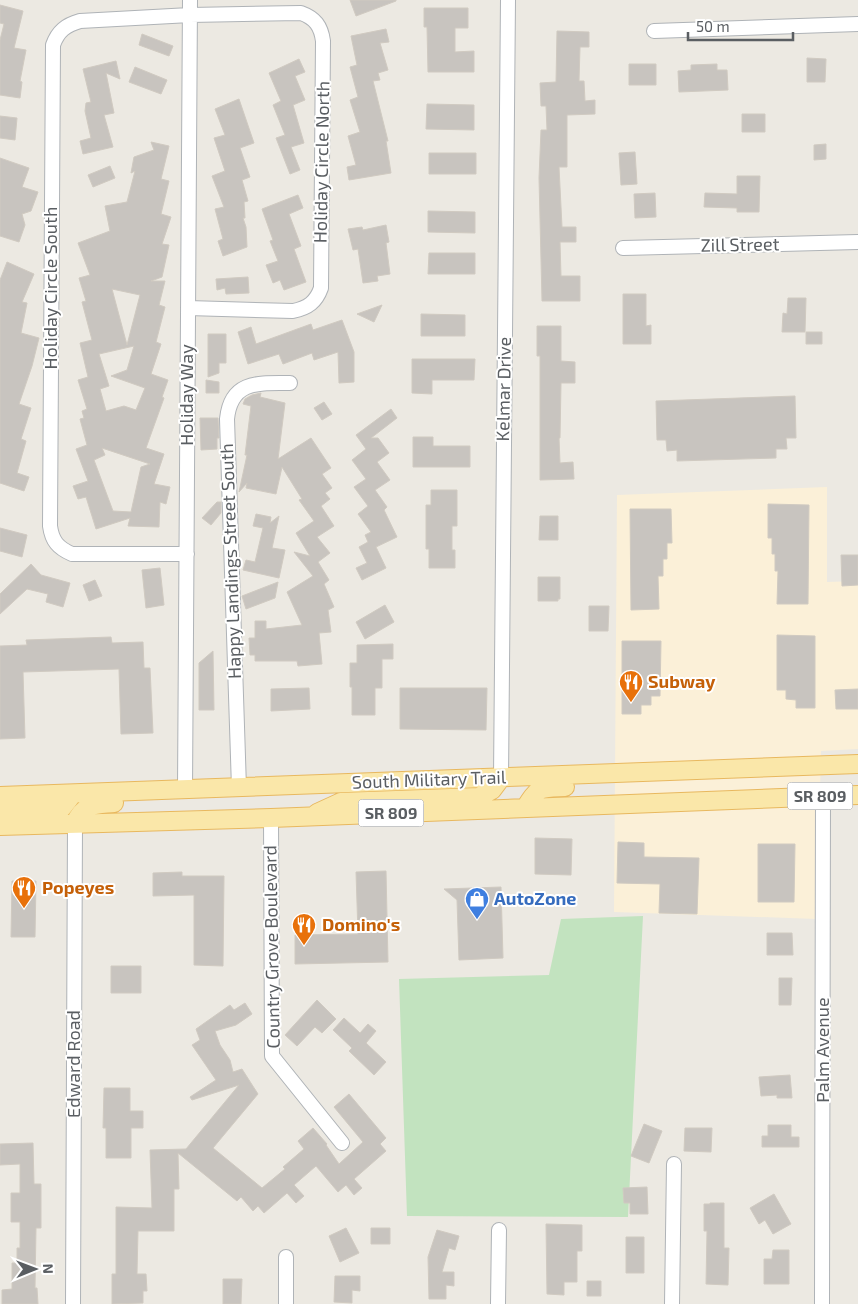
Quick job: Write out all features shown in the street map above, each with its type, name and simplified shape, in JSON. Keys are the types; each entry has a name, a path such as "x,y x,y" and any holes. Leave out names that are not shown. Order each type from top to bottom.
{"main road":[{"name":"South Military Trail","path":"0,796 858,764"},
{"path":"525,808 535,792 543,788 678,783 695,780 718,770"},
{"path":"310,816 341,802 479,797 492,790 501,778"},
{"path":"75,823 80,813 92,805 134,802 177,790"},
{"path":"0,813 56,811 62,808 73,794"},
{"name":"South Military Trail","path":"0,826 270,818 858,795"}],"street":[{"name":"Holiday Way","path":"177,790 187,554 190,0"},
{"name":"Kelmar Drive","path":"501,778 508,0"},
{"name":"Holiday Circle North","path":"188,308 293,311 303,310 317,297 321,288 323,41 322,32 317,23 310,16 301,13 190,15"},
{"name":"Holiday Circle South","path":"187,554 72,554 56,544 51,535 50,526 53,45 56,36 63,28 80,22 190,15"},
{"path":"654,31 858,24"},
{"name":"Zill Street","path":"623,248 858,242"},
{"name":"Happy Landings Street South","path":"239,788 227,428 228,408 240,390 249,385 260,382 290,383"},
{"name":"Palm Avenue","path":"822,1304 823,796"},
{"name":"Country Grove Boulevard","path":"270,818 272,1056 342,1143"},
{"name":"Edward Road","path":"73,1304 75,823"},
{"path":"672,1304 674,1164"},
{"path":"498,1304 499,1230"},
{"path":"286,1257 286,1304"}],"shaded area":[{"path":"827,487 827,582 858,581 858,749 821,751 817,919 614,912 617,495"}],"green space":[{"path":"643,916 628,1217 407,1216 399,979 549,975 561,919"}],"building":[{"path":"350,0 396,0 396,1 356,16"},
{"path":"0,5 23,11 14,48 26,50 20,81 22,82 20,98 0,95 0,40 4,24 0,23"},
{"path":"424,8 468,8 468,28 455,28 455,52 474,51 474,72 428,72 427,27 424,27"},
{"path":"386,29 389,42 380,43 388,70 378,73 380,80 373,81 388,141 386,141 391,173 349,180 347,167 356,165 348,136 360,132 350,100 358,97 350,67 357,65 351,36"},
{"path":"557,31 589,32 589,47 580,47 579,81 584,81 585,101 595,100 595,114 567,115 567,167 559,167 562,227 576,227 576,242 560,242 561,276 580,276 580,301 542,301 539,178 541,130 547,130 546,106 541,106 540,83 556,82"},
{"path":"142,34 173,46 169,56 139,45"},
{"path":"807,58 826,59 825,82 807,82"},
{"path":"299,59 305,72 295,76 305,100 293,105 304,143 291,147 300,170 290,174 276,138 285,135 273,105 281,101 269,73"},
{"path":"116,61 120,79 106,73 114,113 104,115 113,147 83,154 80,141 91,138 85,111 86,103 91,102 83,69"},
{"path":"629,64 656,64 656,85 629,85"},
{"path":"717,64 717,70 727,70 728,90 679,92 678,71 691,70 691,65"},
{"path":"135,67 167,80 161,94 129,82"},
{"path":"239,99 254,143 240,148 250,177 242,180 248,201 244,202 245,218 243,218 246,227 247,247 223,256 218,241 223,239 215,209 224,207 212,176 225,171 214,138 225,135 215,109"},
{"path":"427,104 474,105 474,130 426,129"},
{"path":"742,114 765,114 765,132 742,132"},
{"path":"0,116 17,118 15,140 0,138"},
{"path":"151,142 169,146 161,179 169,181 161,214 171,217 162,244 169,245 162,277 151,281 165,281 159,305 165,307 156,342 161,344 151,374 168,380 162,397 164,398 146,448 164,454 154,484 170,487 166,504 160,502 159,527 128,526 130,518 96,529 86,497 78,499 73,486 88,481 76,449 87,445 80,419 84,418 82,411 87,409 78,380 88,377 80,343 92,340 82,302 86,301 79,278 90,275 78,243 110,231 105,206 127,202 135,171 131,173 134,157 154,150","holes":["112,289 140,295 127,345","134,346 127,370 111,376 145,388 136,410 124,406 106,411 100,389 109,386 99,354","102,448 150,464 141,467 131,512 113,511 94,460 105,455"]},
{"path":"826,144 826,159 814,160 814,145"},
{"path":"635,152 637,184 621,185 619,153"},
{"path":"429,153 476,153 476,174 429,174"},
{"path":"0,158 29,168 22,187 38,192 31,211 22,214 25,225 19,242 0,236"},
{"path":"110,166 115,178 93,187 88,175"},
{"path":"737,176 760,176 759,212 737,212 737,208 704,207 705,193 737,194"},
{"path":"655,193 656,217 635,218 634,194"},
{"path":"298,195 303,208 289,214 301,246 294,249 306,282 284,290 280,280 273,283 266,265 278,261 270,241 273,240 262,209"},
{"path":"428,211 475,212 475,233 428,232"},
{"path":"386,225 389,242 386,243 390,274 377,276 378,281 363,283 358,249 353,250 348,229 362,227 363,230"},
{"path":"429,253 475,253 475,274 428,274"},
{"path":"7,262 34,274 22,302 27,303 21,333 39,338 19,404 31,408 21,439 26,441 17,473 29,477 24,491 0,483 0,280"},
{"path":"248,277 249,293 226,294 225,288 217,290 216,279"},
{"path":"623,294 646,294 646,326 651,325 651,344 623,344"},
{"path":"788,298 806,298 805,332 782,332 783,313 787,314"},
{"path":"382,305 374,322 357,314"},
{"path":"421,314 465,315 465,336 421,336"},
{"path":"342,320 354,352 354,382 339,383 338,352 314,360 312,353 283,364 279,354 248,364 238,332 251,327 256,344 311,324 313,330"},
{"path":"537,326 561,326 561,361 575,362 575,383 561,383 559,438 560,463 573,462 574,479 540,480 540,356 537,356"},
{"path":"806,332 822,332 822,344 806,344"},
{"path":"208,334 226,334 226,363 219,363 219,373 208,377"},
{"path":"412,359 475,359 474,380 432,380 432,394 412,393"},
{"path":"206,380 219,382 219,393 206,393"},
{"path":"261,393 260,397 285,403 278,459 311,438 331,468 322,474 332,488 325,493 330,499 321,506 334,526 317,537 330,553 318,562 329,580 324,584 334,607 328,610 331,632 319,633 322,664 298,666 297,661 255,661 255,655 250,655 249,638 255,638 255,621 266,621 266,629 302,625 287,592 313,576 294,552 310,556 296,533 314,521 299,500 302,499 282,467 276,494 246,488 247,483 239,492 247,455 245,455 251,406 243,404 245,399"},
{"path":"795,396 796,438 786,438 787,449 776,449 776,458 677,461 677,450 667,451 666,440 657,440 656,401"},
{"path":"324,402 332,414 322,420 314,408"},
{"path":"391,409 397,418 371,438 378,438 389,453 377,462 390,480 375,490 387,507 384,510 397,537 376,547 386,568 362,580 356,568 367,563 359,547 368,542 365,535 371,532 358,514 368,506 354,487 366,479 352,460 366,449 356,435"},
{"path":"200,418 218,418 219,438 217,438 217,449 201,450"},
{"path":"413,437 433,437 433,446 470,446 470,467 413,467"},
{"path":"431,490 457,490 457,526 452,526 452,550 455,550 455,568 429,568 429,549 426,549 426,505 431,505"},
{"path":"217,502 221,502 221,513 211,525 202,518"},
{"path":"768,504 809,505 808,604 777,604 778,571 775,571 775,554 772,554 772,538 768,538"},
{"path":"630,509 671,509 672,543 667,543 667,559 663,559 663,576 658,576 659,609 631,610"},
{"path":"256,514 271,517 270,523 279,516 272,548 285,550 279,578 243,570 246,560 255,562 263,528 253,526"},
{"path":"540,516 558,516 558,540 539,540"},
{"path":"0,528 27,535 22,557 0,551"},
{"path":"841,555 858,555 858,585 842,586"},
{"path":"31,564 41,575 70,583 63,607 46,602 48,594 27,589 0,614 0,594"},
{"path":"160,568 164,605 146,608 142,570"},
{"path":"538,577 560,577 560,599 558,601 538,601"},
{"path":"95,580 102,596 89,601 83,585"},
{"path":"278,582 275,598 246,609 242,596"},
{"path":"385,605 394,622 365,639 356,622"},
{"path":"589,606 609,606 608,631 589,631"},
{"path":"777,635 815,636 815,708 796,708 796,700 786,699 786,690 777,690"},
{"path":"111,637 112,643 143,642 144,668 150,668 153,733 121,734 119,669 23,672 25,738 0,739 0,646 27,645 26,640"},
{"path":"622,641 661,641 660,696 651,696 651,705 641,705 641,714 622,714"},
{"path":"393,644 393,659 382,659 382,688 375,688 375,715 352,715 350,663 357,663 357,645"},
{"path":"213,651 214,710 199,710 199,663"},
{"path":"309,688 310,709 271,711 271,689"},
{"path":"400,688 487,688 486,730 400,729"},
{"path":"858,689 858,709 836,709 835,690"},
{"path":"535,838 572,839 571,875 535,874"},
{"path":"618,842 644,843 644,857 699,858 697,914 659,913 660,884 617,883"},
{"path":"758,844 795,844 794,902 758,902"},
{"path":"386,871 388,962 295,964 295,935 358,934 356,872"},
{"path":"182,872 182,876 224,876 223,966 194,965 194,895 153,896 153,873"},
{"name":"Popeyes","path":"12,881 36,881 35,937 11,937"},
{"path":"501,887 503,958 459,960 457,900 444,889"},
{"path":"767,933 792,933 793,955 767,955"},
{"path":"111,966 141,966 141,993 111,993"},
{"path":"779,978 792,978 791,1005 779,1005"},
{"path":"317,1000 336,1019 322,1033 315,1027 297,1046 285,1035"},
{"path":"245,1003 252,1014 236,1025 215,1031 220,1045 230,1060 233,1072 242,1069 258,1094 213,1148 262,1188 285,1169 283,1167 304,1149 298,1141 313,1128 327,1144 339,1164 363,1142 334,1107 349,1094 386,1138 380,1144 386,1151 354,1179 362,1188 354,1195 346,1185 338,1192 316,1166 294,1185 304,1196 296,1203 287,1193 264,1213 258,1206 253,1211 241,1197 237,1201 178,1153 179,1189 174,1189 174,1231 138,1231 137,1274 146,1274 147,1291 143,1291 143,1303 112,1304 112,1274 116,1274 116,1207 152,1208 150,1150 186,1149 239,1085 192,1100 190,1097 216,1080 192,1045 200,1040 196,1029 230,1005 234,1010"},
{"path":"344,1018 360,1033 368,1024 376,1031 366,1043 386,1062 374,1075 349,1051 352,1048 333,1030"},
{"path":"790,1075 792,1098 777,1098 777,1095 761,1096 759,1077"},
{"path":"104,1088 130,1088 130,1111 143,1111 143,1128 131,1128 131,1158 106,1158 106,1128 103,1128"},
{"path":"644,1124 662,1131 649,1163 631,1156"},
{"path":"768,1125 791,1125 791,1137 799,1137 799,1147 762,1147 762,1136 768,1136"},
{"path":"685,1128 712,1128 711,1152 684,1151"},
{"path":"33,1143 34,1184 41,1184 41,1228 36,1228 35,1288 37,1288 38,1304 2,1304 2,1290 12,1289 12,1263 17,1263 17,1248 20,1248 20,1222 11,1222 11,1193 20,1193 20,1164 0,1165 0,1144"},
{"path":"647,1187 648,1214 630,1214 630,1203 624,1203 623,1188"},
{"path":"774,1194 791,1224 773,1234 765,1220 759,1224 750,1208"},
{"path":"724,1203 724,1248 729,1248 728,1285 706,1284 707,1231 704,1231 704,1204"},
{"path":"546,1224 582,1225 582,1251 577,1251 577,1282 564,1282 564,1295 547,1294"},
{"path":"346,1228 359,1253 340,1262 329,1236"},
{"path":"371,1228 390,1228 390,1244 371,1244"},
{"path":"437,1230 459,1236 455,1250 449,1248 442,1272 454,1272 454,1286 446,1285 446,1299 429,1299 428,1257"},
{"path":"626,1237 644,1237 644,1273 626,1273"},
{"path":"773,1250 789,1250 789,1284 764,1284 764,1259 772,1259"},
{"path":"335,1276 360,1276 360,1291 352,1290 352,1303 334,1302"},
{"path":"223,1279 242,1279 241,1304 223,1304"},
{"path":"587,1281 601,1281 601,1296 587,1296"}],"place":[{"name":"Subway","path":"631,703"},
{"name":"Popeyes","path":"24,909"},
{"name":"AutoZone","path":"477,920"},
{"name":"Domino's","path":"304,946"}]}
